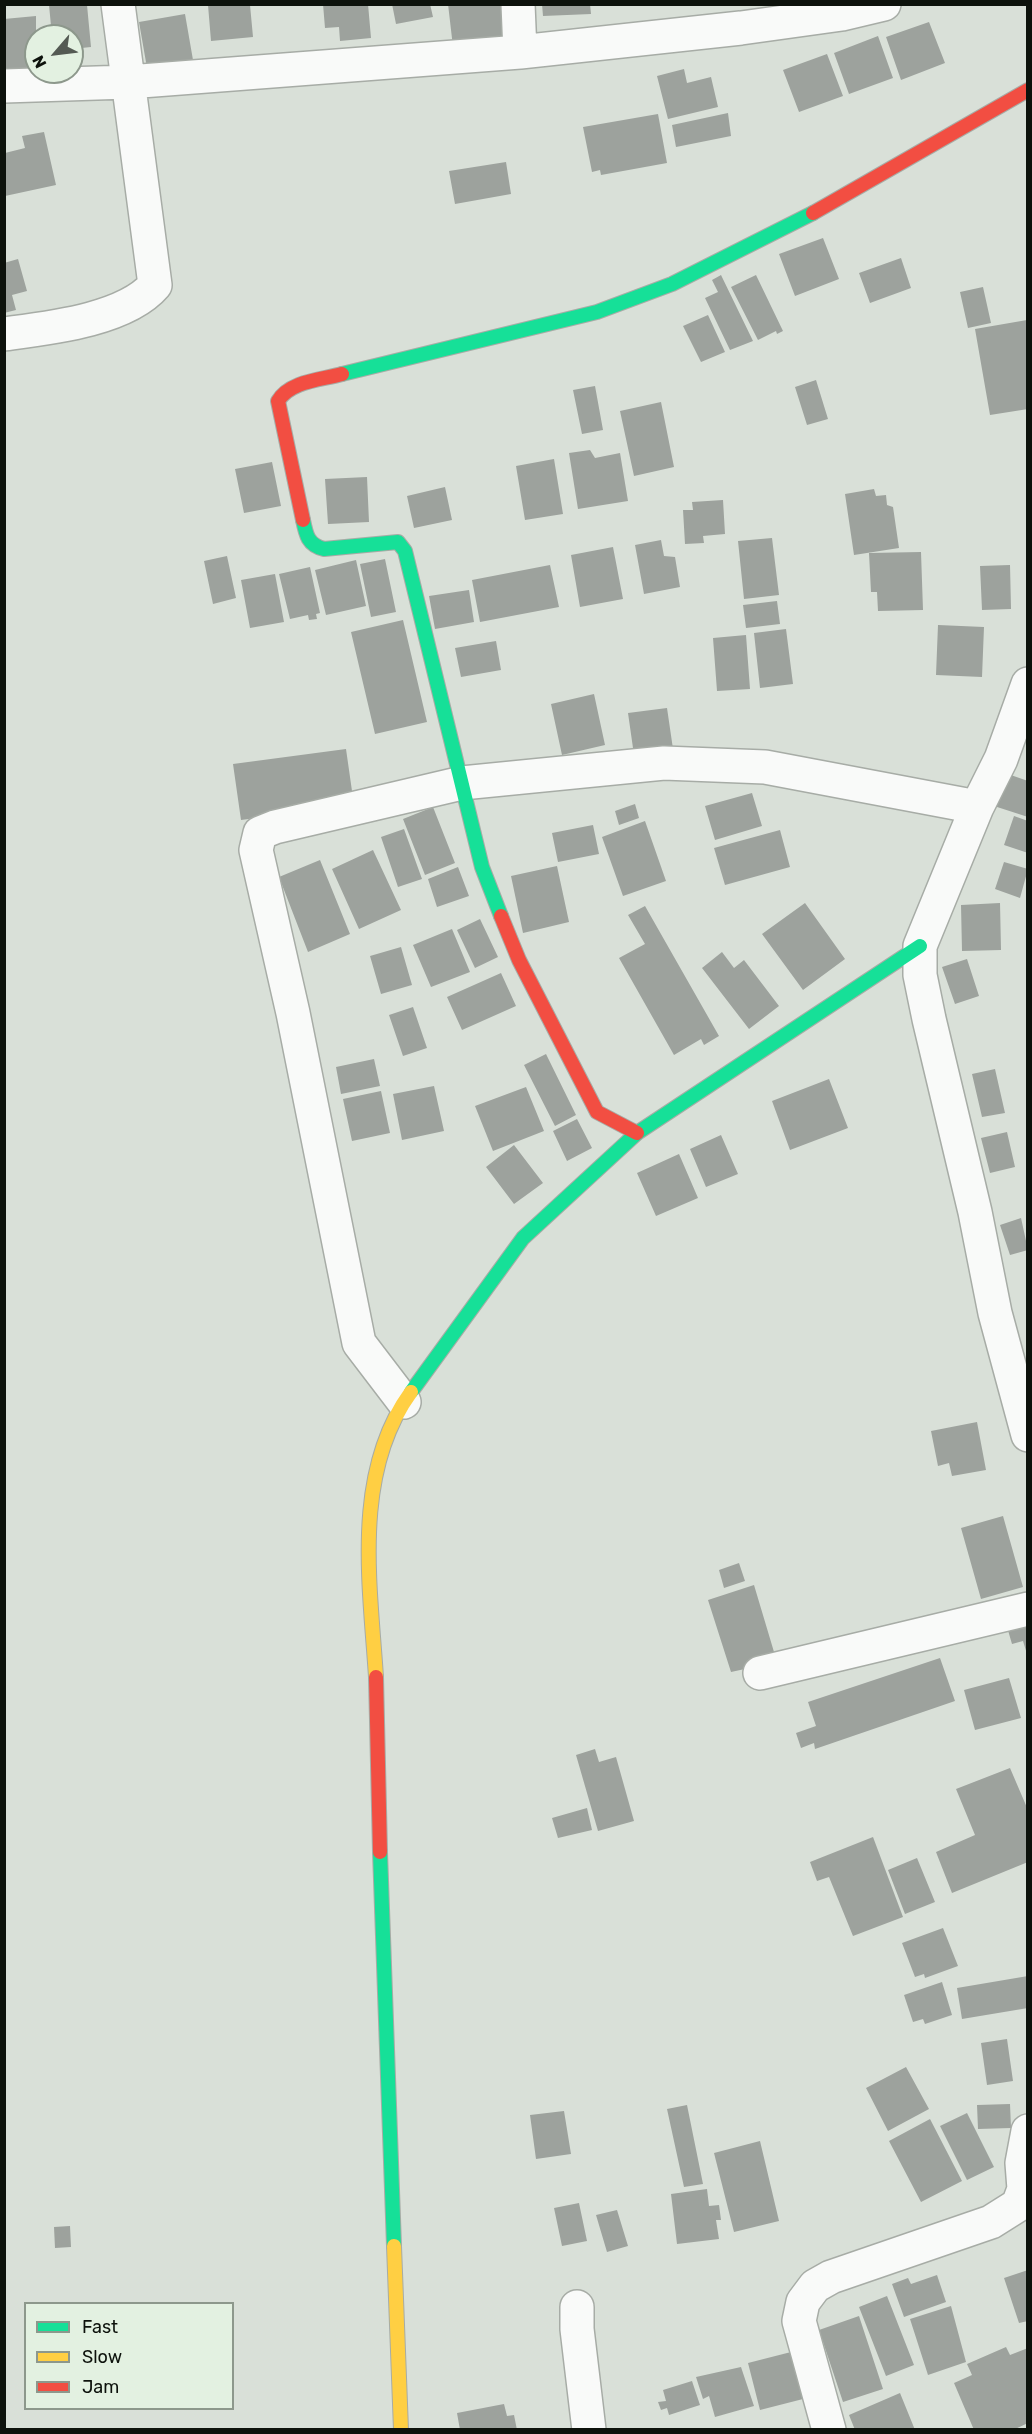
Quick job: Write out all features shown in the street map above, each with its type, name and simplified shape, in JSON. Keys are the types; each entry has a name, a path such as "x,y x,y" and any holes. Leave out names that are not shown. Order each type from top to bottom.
{"street":[{"path":"4,333 44,329 117,310 135,303 155,285 118,4"},
{"path":"518,4 520,52"},
{"path":"4,86 128,82 520,52 741,28 842,14 884,4"},
{"path":"637,1133 597,1112 519,960 482,867 405,550 398,542 324,549 316,547 307,538 278,401 284,391 393,361 597,312 672,284 787,228 1028,90"},
{"path":"1028,684 1001,759 976,807 920,946 920,975 929,1019 975,1212 995,1313 1028,1435"},
{"path":"404,1402 359,1343 293,1013 256,850 260,833 275,827 462,783 664,763 765,767 976,807"},
{"path":"401,2430 380,1903 378,1717 369,1563 372,1495 386,1435 404,1402 523,1238 637,1133 920,946"},
{"path":"760,1673 1028,1609"},
{"path":"829,2430 799,2321 803,2302 815,2286 831,2277 991,2222 1018,2205 1024,2189 1022,2163 1028,2131"},
{"path":"577,2307 589,2430"}],"building":[{"path":"323,4 368,4 371,38 340,41 339,27 325,28"},
{"path":"392,4 430,4 433,17 396,24"},
{"path":"448,4 502,4 507,41 453,47"},
{"path":"542,4 590,4 591,14 543,16"},
{"path":"49,5 87,5 91,47 84,48 84,24 51,24"},
{"path":"208,5 250,5 253,37 211,41"},
{"path":"185,14 193,60 147,68 139,22"},
{"path":"36,16 36,24 24,24 24,73 4,75 4,19"},
{"path":"929,22 945,63 901,80 886,37"},
{"path":"878,36 893,78 849,94 834,53"},
{"path":"827,54 843,96 799,112 783,70"},
{"path":"684,69 687,83 711,77 718,107 668,119 657,76"},
{"path":"728,113 731,136 676,147 672,125"},
{"path":"658,114 667,163 601,175 600,170 592,172 583,127"},
{"path":"44,132 56,185 5,196 5,153 25,148 22,136"},
{"path":"506,162 511,194 455,204 449,171"},
{"path":"823,238 839,279 795,296 779,254"},
{"path":"901,258 911,288 870,303 859,273"},
{"path":"18,259 27,291 12,295 16,310 4,313 4,263"},
{"path":"721,275 753,341 730,350 705,298 718,292 712,280"},
{"path":"756,275 783,331 777,334 776,331 758,340 731,287"},
{"path":"983,287 991,323 968,328 960,292"},
{"path":"708,315 725,352 701,362 683,326"},
{"path":"1027,320 1028,409 990,415 975,329"},
{"path":"816,380 828,419 807,425 795,387"},
{"path":"595,386 603,430 582,434 573,390"},
{"path":"661,402 674,467 634,476 620,411"},
{"path":"590,450 595,458 620,453 628,501 578,509 569,453"},
{"path":"554,459 563,514 525,520 516,466"},
{"path":"272,462 281,506 244,513 235,469"},
{"path":"367,477 369,522 328,524 325,479"},
{"path":"445,487 452,520 414,528 407,496"},
{"path":"874,489 876,496 886,495 887,505 893,507 899,548 854,555 845,494"},
{"path":"723,500 725,534 703,536 704,543 685,544 683,510 693,510 692,502"},
{"path":"772,538 779,595 744,599 738,541"},
{"path":"661,540 664,556 675,557 680,587 644,594 635,545"},
{"path":"613,547 623,599 580,607 571,555"},
{"path":"921,552 923,610 878,611 877,592 871,592 869,553"},
{"path":"227,556 236,598 213,604 204,561"},
{"path":"385,559 396,612 371,617 360,564"},
{"path":"356,560 366,606 326,615 315,570"},
{"path":"550,565 559,607 480,622 472,580"},
{"path":"1010,565 1011,609 982,610 980,566"},
{"path":"310,567 320,613 316,614 317,619 309,620 308,615 290,619 279,574"},
{"path":"275,574 284,622 250,628 241,580"},
{"path":"469,590 474,622 435,629 429,596"},
{"path":"777,601 780,624 746,628 743,605"},
{"path":"403,620 427,722 375,734 351,632"},
{"path":"938,625 984,627 982,677 936,675"},
{"path":"786,629 793,684 760,688 754,633"},
{"path":"746,635 750,689 717,691 713,638"},
{"path":"496,641 501,670 461,677 455,648"},
{"path":"594,694 605,745 562,755 551,704"},
{"path":"667,708 673,749 634,755 628,713"},
{"path":"346,749 354,805 241,820 233,764"},
{"path":"1005,773 1028,781 1028,817 994,806"},
{"path":"752,793 762,826 715,840 705,806"},
{"path":"635,804 639,818 619,825 615,811"},
{"path":"433,807 455,863 425,875 403,819"},
{"path":"1014,816 1028,821 1028,853 1004,845"},
{"path":"645,821 666,881 623,896 602,837"},
{"path":"593,825 599,854 558,862 552,833"},
{"path":"404,829 422,879 398,887 381,837"},
{"path":"780,830 790,867 725,885 714,848"},
{"path":"373,850 401,910 359,929 332,869"},
{"path":"320,860 350,934 308,952 279,877"},
{"path":"1004,862 1028,869 1020,898 995,889"},
{"path":"557,866 569,922 523,933 511,876"},
{"path":"458,867 469,896 437,907 428,879"},
{"path":"805,903 845,959 803,990 762,934"},
{"path":"1000,903 1001,950 962,951 961,905"},
{"path":"645,906 719,1036 704,1045 701,1039 674,1055 619,958 645,944 628,915"},
{"path":"480,919 498,957 475,968 457,930"},
{"path":"452,929 470,972 431,987 413,945"},
{"path":"401,947 412,985 381,994 370,956"},
{"path":"722,952 734,968 744,960 779,1006 749,1029 702,968"},
{"path":"967,959 979,996 955,1004 942,967"},
{"path":"501,973 516,1006 462,1030 447,997"},
{"path":"413,1007 427,1048 403,1056 389,1015"},
{"path":"546,1054 576,1115 555,1126 524,1065"},
{"path":"374,1059 380,1086 341,1094 336,1067"},
{"path":"995,1069 1005,1113 982,1117 972,1074"},
{"path":"829,1079 848,1128 790,1150 772,1101"},
{"path":"434,1086 444,1131 402,1140 393,1094"},
{"path":"526,1087 544,1131 493,1151 475,1106"},
{"path":"381,1091 390,1133 352,1141 343,1099"},
{"path":"577,1119 592,1148 567,1161 553,1131"},
{"path":"1007,1132 1015,1167 990,1173 981,1138"},
{"path":"721,1135 738,1174 706,1187 690,1149"},
{"path":"514,1145 543,1183 514,1204 486,1167"},
{"path":"679,1154 698,1198 656,1216 637,1173"},
{"path":"1021,1218 1028,1250 1010,1255 1000,1225"},
{"path":"977,1422 986,1470 952,1476 949,1463 938,1466 931,1431"},
{"path":"1003,1516 1023,1587 981,1599 961,1528"},
{"path":"739,1563 745,1581 724,1588 719,1570"},
{"path":"754,1585 777,1662 731,1672 708,1600"},
{"path":"1028,1622 1027,1654 1023,1641 1012,1644 1007,1627"},
{"path":"940,1658 955,1701 815,1749 814,1743 801,1748 796,1733 816,1726 808,1702"},
{"path":"1009,1678 1021,1718 975,1730 964,1690"},
{"path":"595,1749 599,1762 616,1757 634,1821 598,1831 576,1755"},
{"path":"1010,1768 1028,1810 1028,1862 952,1893 936,1852 975,1835 956,1789"},
{"path":"587,1808 592,1830 558,1838 552,1818"},
{"path":"873,1837 903,1917 853,1936 829,1877 817,1881 810,1862"},
{"path":"917,1858 935,1902 905,1914 888,1870"},
{"path":"943,1928 958,1966 925,1978 924,1974 915,1977 902,1943"},
{"path":"1028,1976 1028,2008 962,2019 957,1988"},
{"path":"942,1982 952,2015 925,2024 923,2019 913,2022 904,1995"},
{"path":"1007,2039 1013,2081 987,2085 981,2043"},
{"path":"906,2067 929,2109 888,2131 866,2088"},
{"path":"1010,2104 1011,2128 978,2129 977,2105"},
{"path":"687,2105 703,2184 684,2187 667,2109"},
{"path":"564,2111 571,2154 536,2159 530,2115"},
{"path":"967,2113 994,2167 967,2180 940,2126"},
{"path":"930,2119 962,2181 921,2202 889,2141"},
{"path":"760,2141 779,2221 734,2232 714,2153"},
{"path":"707,2189 709,2206 719,2205 721,2220 716,2220 719,2239 677,2244 671,2194"},
{"path":"579,2203 587,2241 562,2246 554,2208"},
{"path":"617,2210 628,2246 607,2252 596,2215"},
{"path":"70,2226 71,2247 55,2248 54,2227"},
{"path":"1028,2270 1028,2321 1019,2323 1004,2278"},
{"path":"937,2275 946,2302 904,2317 892,2284 908,2278 911,2284"},
{"path":"887,2296 914,2365 886,2376 859,2307"},
{"path":"951,2306 966,2362 928,2375 910,2319"},
{"path":"859,2316 883,2389 843,2402 819,2330"},
{"path":"1006,2347 1010,2355 1028,2348 1028,2423 1013,2430 974,2430 954,2383 972,2375 967,2364"},
{"path":"791,2352 803,2399 760,2410 748,2363"},
{"path":"741,2367 754,2406 715,2417 709,2396 703,2399 696,2377"},
{"path":"692,2381 700,2405 669,2415 667,2408 661,2410 658,2402 666,2401 663,2390"},
{"path":"900,2393 915,2430 855,2430 849,2415"},
{"path":"504,2404 507,2416 514,2415 517,2430 460,2430 457,2413"}],"traffic: fast":[{"path":"342,374 597,312 672,284 813,213"},
{"path":"303,520 311,542 324,549 398,542 405,551 482,867 501,916"},
{"path":"411,1392 523,1238 637,1133 920,946"},
{"path":"380,1852 394,2246"}],"traffic: slow":[{"path":"376,1677 369,1567 372,1493 380,1458 392,1424 411,1392"},
{"path":"394,2246 401,2430"}],"traffic: jam":[{"path":"813,213 1028,90"},
{"path":"303,520 278,401 283,394 298,385 342,374"},
{"path":"501,916 519,960 597,1112 637,1133"},
{"path":"376,1677 380,1852"}]}
